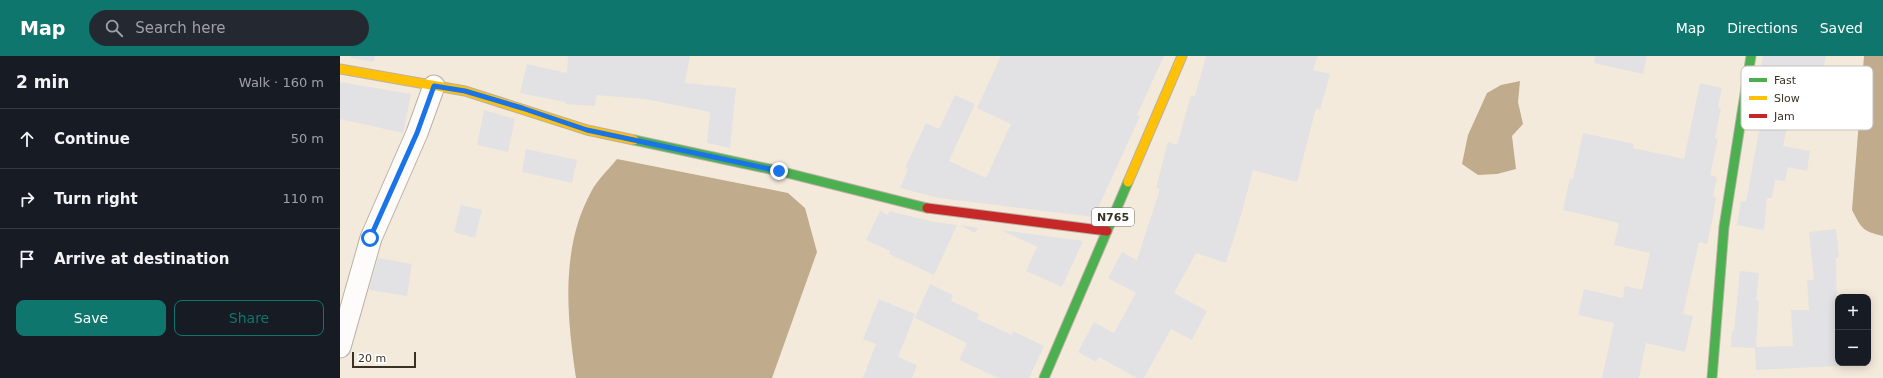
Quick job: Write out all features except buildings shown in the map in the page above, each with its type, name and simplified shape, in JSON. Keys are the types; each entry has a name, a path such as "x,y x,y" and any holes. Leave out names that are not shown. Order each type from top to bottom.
{"main road":[{"name":"N765","path":"1044,378 1182,56"},
{"path":"1749,66 1751,56"},
{"path":"340,69 479,95 587,130 779,171 938,210 1107,231"},
{"path":"1712,378 1724,227 1741,115"}],"street":[{"path":"340,347 370,238 417,133 434,86"}],"shaded area":[{"path":"1864,56 1883,56 1883,236 1867,231 1863,228 1852,210 1858,130 1873,130 1873,66 1863,66"},
{"path":"1520,81 1518,102 1523,124 1512,136 1516,169 1497,174 1478,175 1462,164 1468,135 1487,93 1501,85"},
{"path":"617,159 788,193 805,208 817,252 772,378 576,378 570,331 568,284 574,237 581,214 591,192"}],"traffic: fast":[{"path":"1749,66 1751,56"},
{"path":"1712,378 1724,227 1741,119"},
{"path":"634,140 779,171 927,208"},
{"path":"1044,378 1128,182"}],"traffic: slow":[{"path":"1128,182 1182,56"},
{"path":"340,69 465,91 587,130 634,140"}],"traffic: jam":[{"path":"927,208 1107,231"}],"route":[{"path":"370,238 417,133 434,86 465,91 587,130 779,171"}]}
